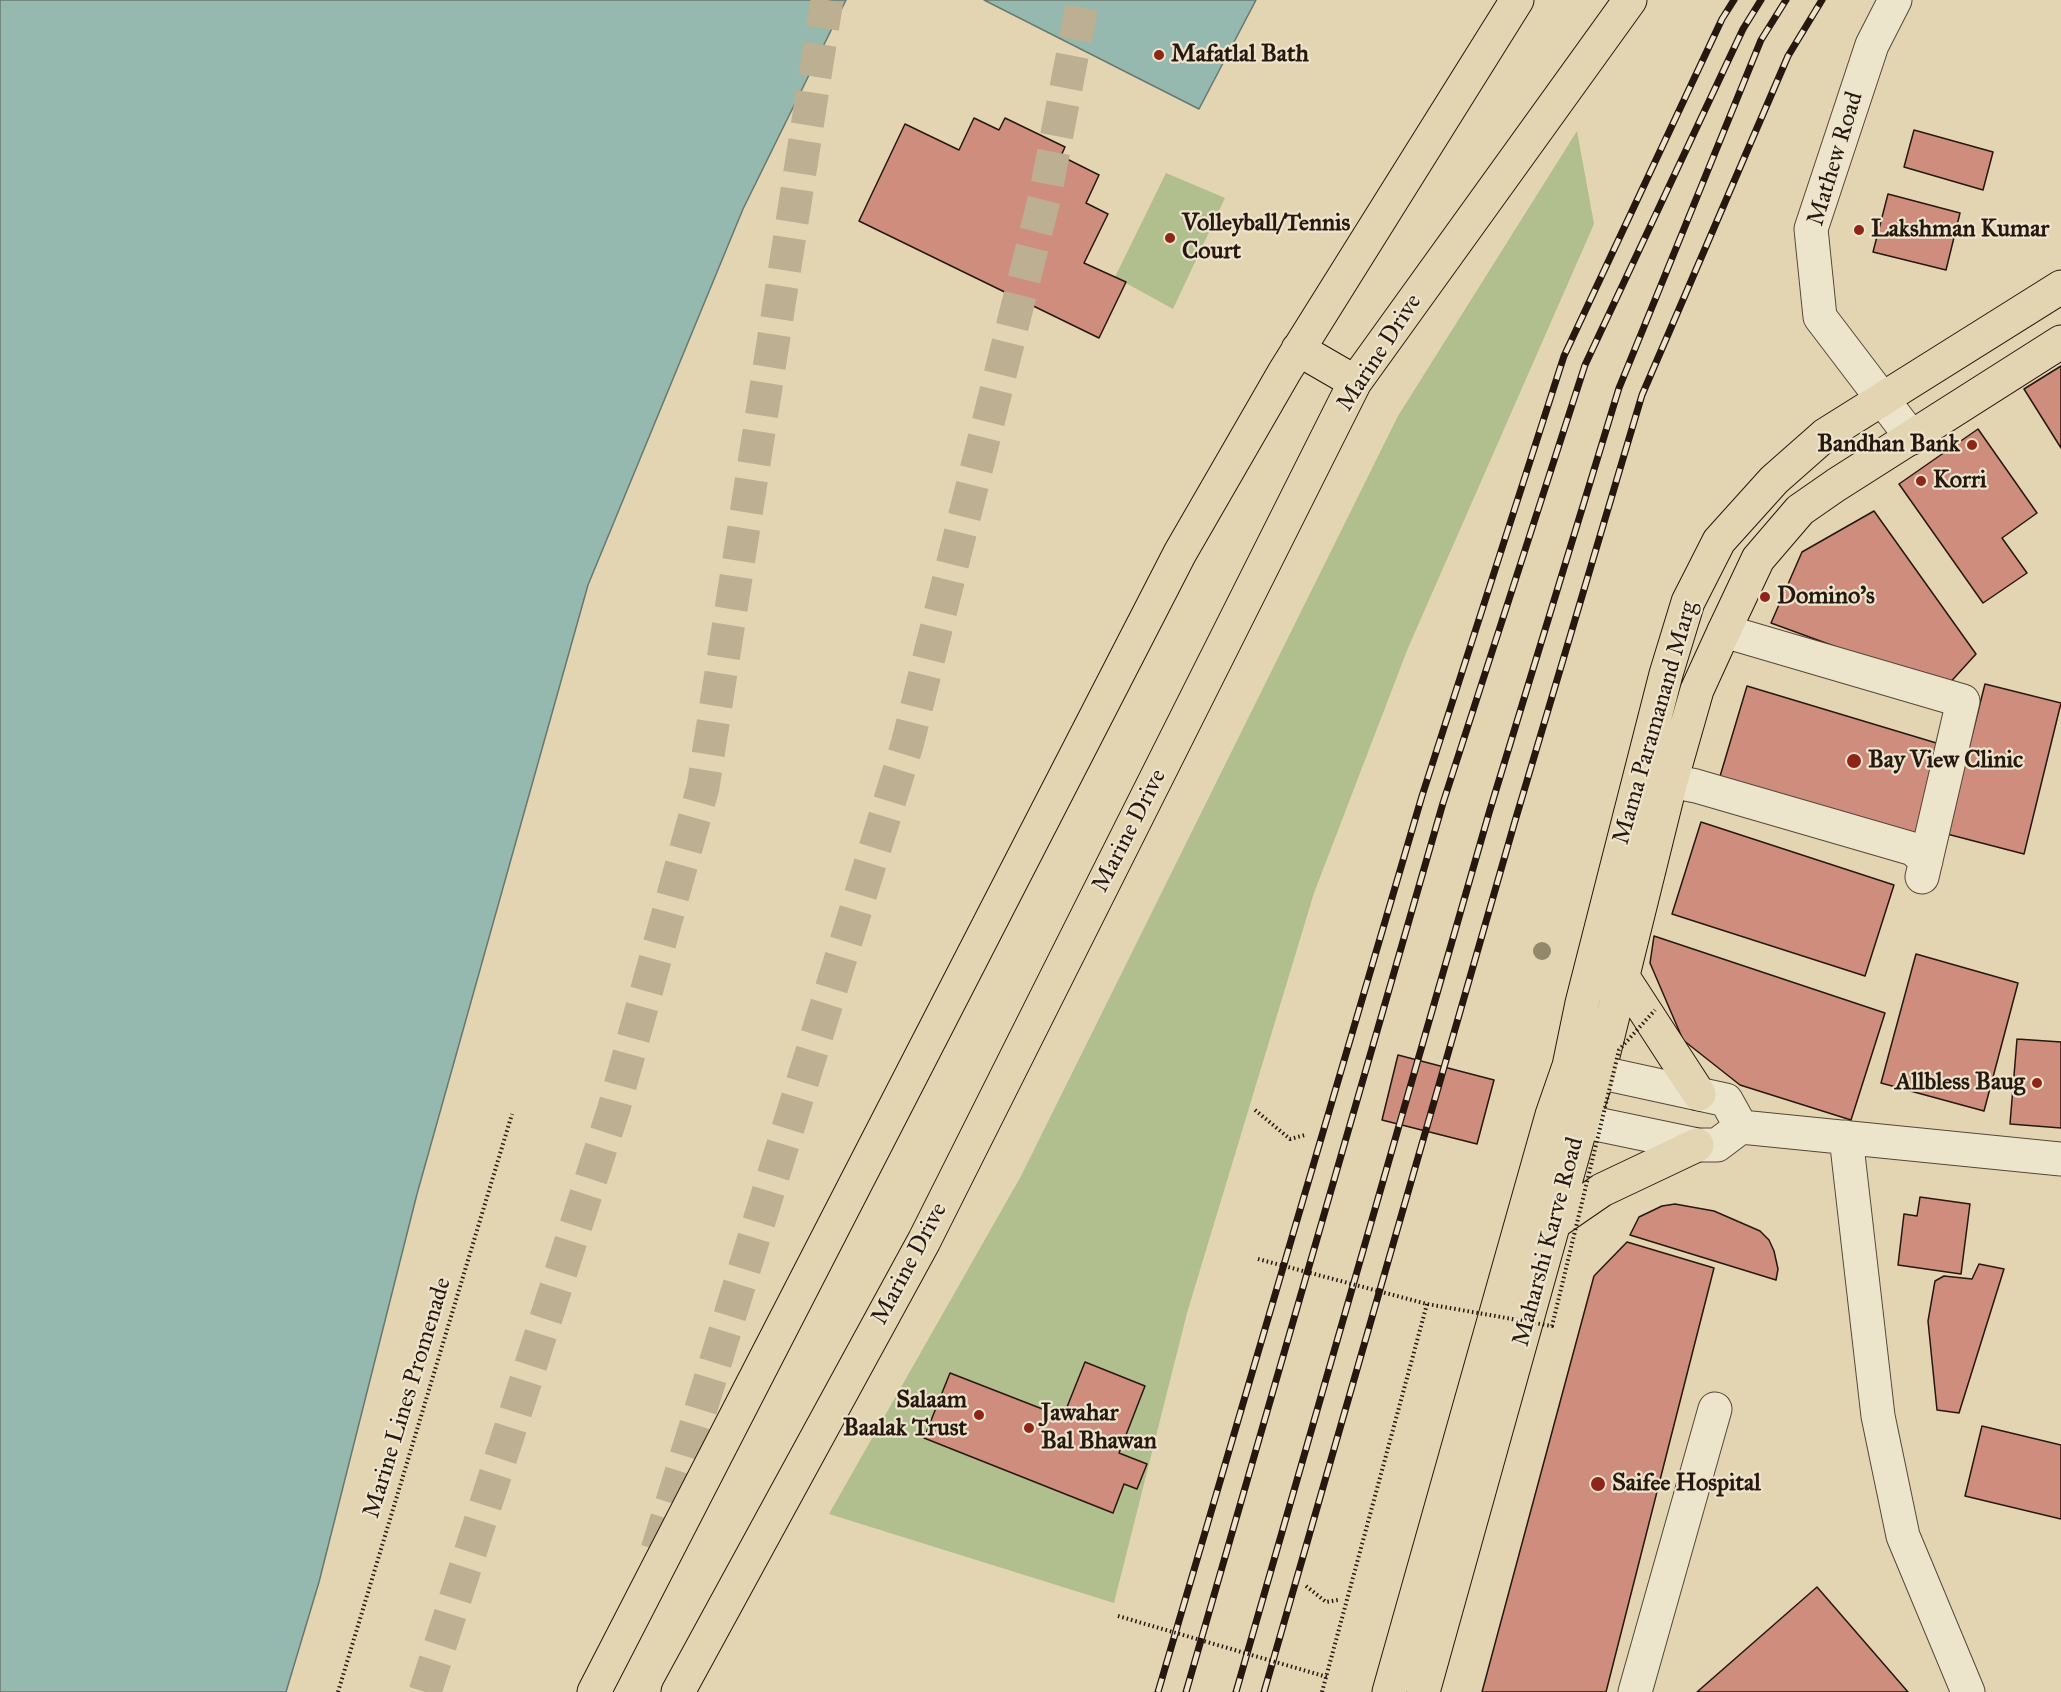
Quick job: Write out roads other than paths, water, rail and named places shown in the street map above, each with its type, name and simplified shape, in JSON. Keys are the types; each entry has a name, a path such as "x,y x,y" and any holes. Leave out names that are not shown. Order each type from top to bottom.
{"main road":[{"path":"594,1692 1180,553 1298,349 1517,0"},
{"name":"Marine Drive","path":"678,1692 924,1241 1355,382 1630,0"},
{"name":"Mama Paramanand Marg","path":"1584,1069 1582,1003 1666,674 1688,602 1719,541 1774,480 1825,435 2061,287"},
{"name":"Mama Paramanand Marg","path":"1567,1118 1584,1069 1623,977 1630,939 1697,690 1758,559 1800,510 2061,342"},
{"path":"1298,349 1355,382"},
{"path":"1623,977 1700,1094"},
{"name":"Maharshi Karve Road","path":"1423,1692 1554,1223 1567,1118"},
{"name":"Maharshi Karve Road","path":"1389,1692 1567,1118"},
{"path":"1554,1223 1602,1190 1697,1145"}],"street":[{"name":"Mathew Road","path":"1895,0 1872,45 1811,229 1820,317 1912,438"},
{"path":"1671,781 1696,786 1913,849 1924,869 1963,701 1724,631"},
{"path":"1584,1069 1726,1100 1741,1127"},
{"path":"1567,1118 1697,1145 1717,1145 1741,1127 2061,1159"},
{"path":"1846,1137 1878,1416 1900,1525 1968,1692"},
{"path":"1635,1692 1716,1409"}],"water":[{"path":"0,0 846,0 743,209 588,585 417,1194 319,1582 286,1692 0,1692"},
{"name":"Mafatlal Bath","path":"984,0 1256,0 1199,109"}],"tunnel":[{"path":"425,1692 614,1108 703,787 827,0"},
{"path":"657,1550 907,745 1045,196 1083,0"}],"railway":[{"path":"1158,1692 1422,796 1564,356 1722,19 1734,0"},
{"path":"1186,1692 1443,803 1585,365 1743,29 1761,0"},
{"path":"1236,1692 1489,813 1619,388 1761,40 1786,0"},
{"path":"1264,1692 1515,821 1642,395 1788,56 1822,0"}],"place":[{"name":"Mafatlal Bath","path":"1159,55"},
{"name":"Lakshman Kumar","path":"1859,230"},
{"name":"Volleyball/Tennis Court","path":"1170,238"},
{"name":"Bandhan Bank","path":"1972,445"},
{"name":"Korri","path":"1921,481"},
{"name":"Domino's","path":"1765,597"},
{"name":"Bay View Clinic","path":"1854,761"},
{"name":"Allbless Baug","path":"2037,1083"},
{"name":"Salaam Baalak Trust","path":"979,1415"},
{"name":"Jawahar Bal Bhawan","path":"1029,1428"},
{"name":"Saifee Hospital","path":"1598,1484"}]}
